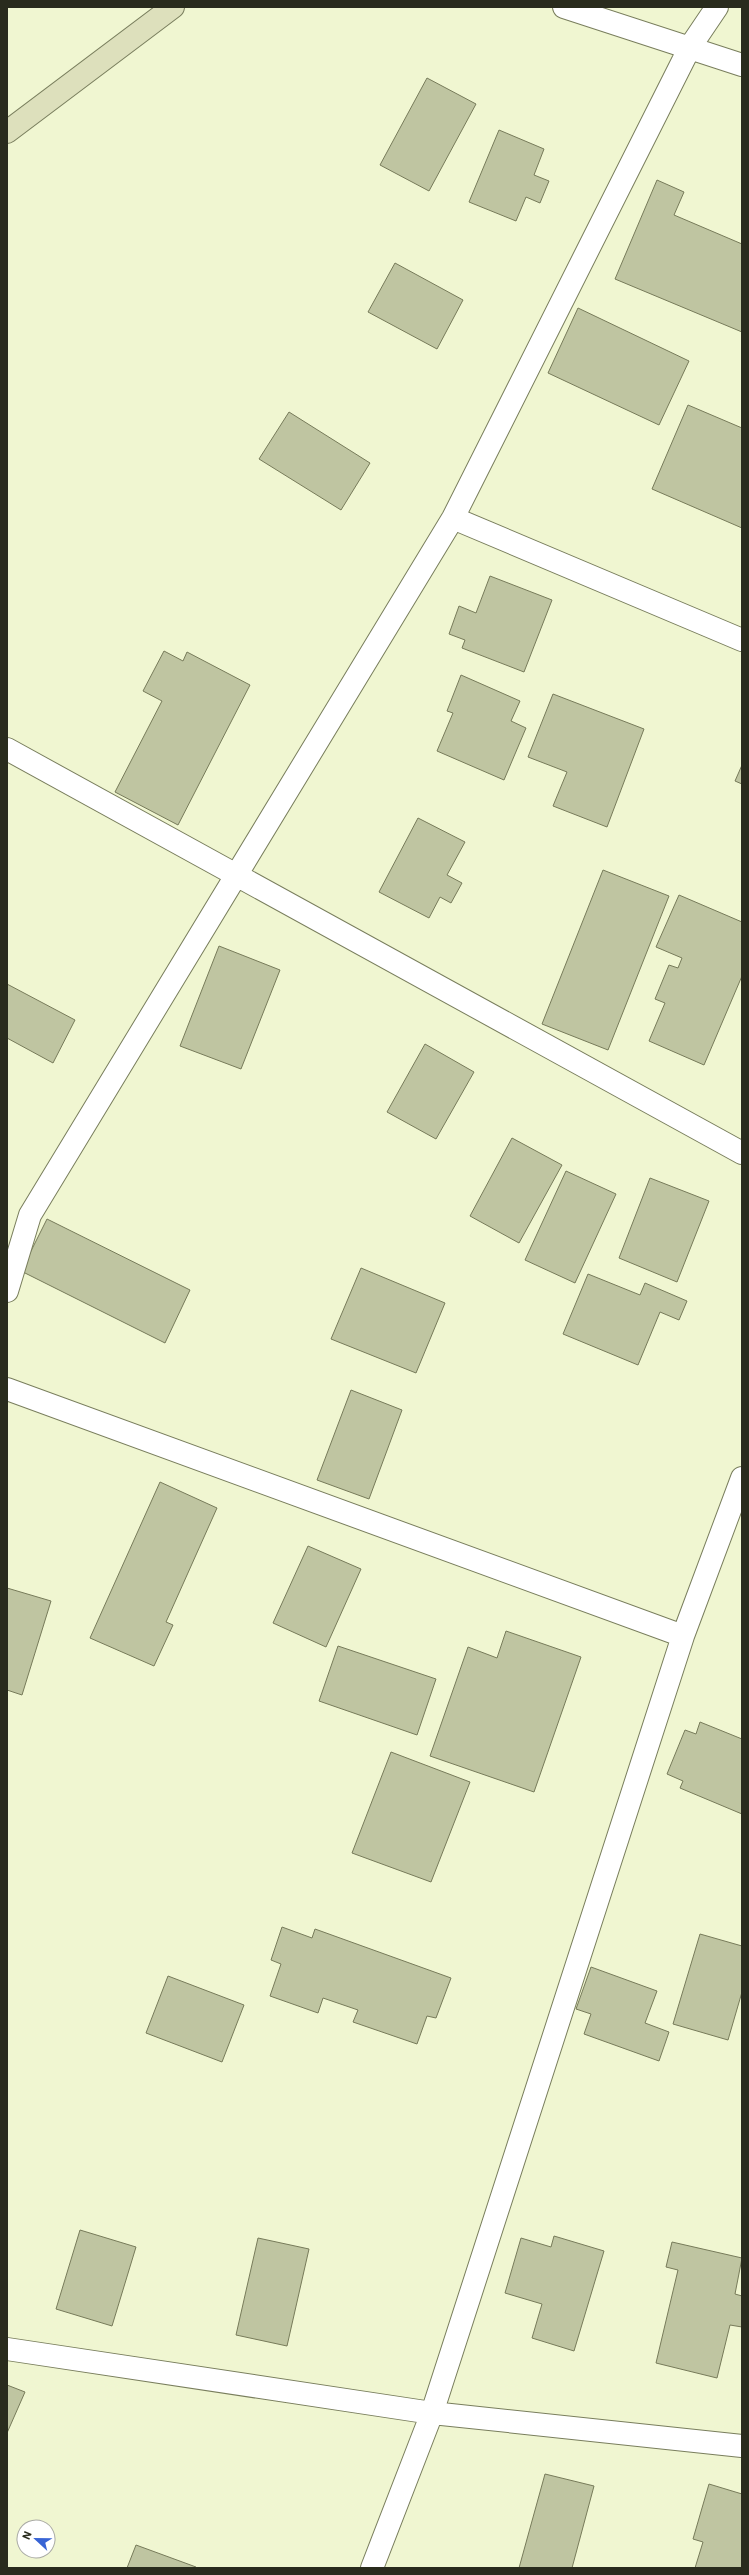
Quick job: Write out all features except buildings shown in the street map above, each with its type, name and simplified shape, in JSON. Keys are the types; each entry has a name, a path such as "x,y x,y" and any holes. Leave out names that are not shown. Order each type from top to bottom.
{"main road":[{"path":"7,132 173,7"}],"street":[{"path":"564,7 690,47 742,66"},
{"path":"7,1291 30,1216 238,876 453,518 690,47 717,7"},
{"path":"453,518 742,640"},
{"path":"7,749 742,1153"},
{"path":"7,1389 684,1636"},
{"path":"372,2568 432,2413 684,1636 742,1478"},
{"path":"7,2349 432,2413 742,2446"}]}
